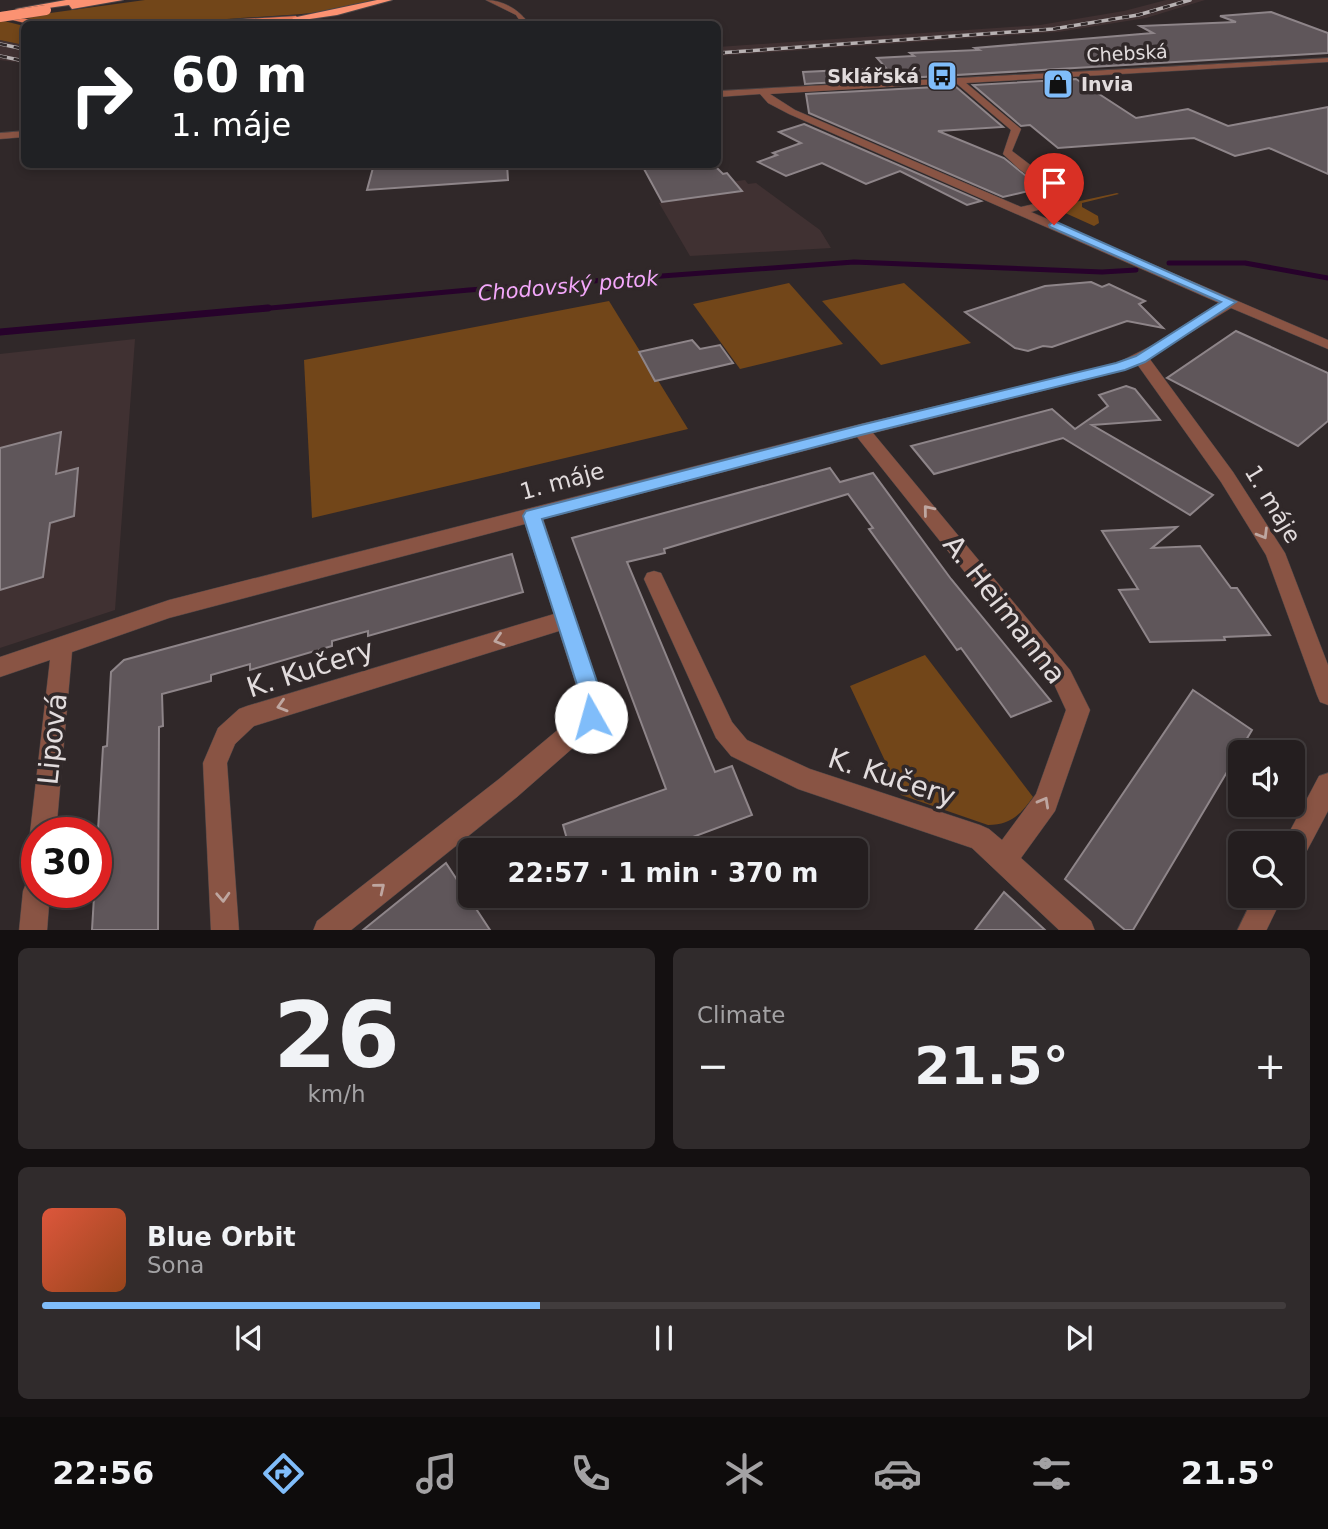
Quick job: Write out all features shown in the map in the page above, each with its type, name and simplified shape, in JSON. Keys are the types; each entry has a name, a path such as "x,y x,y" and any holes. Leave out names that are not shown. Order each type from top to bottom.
{"highway":[{"path":"46,8 84,0"},
{"path":"0,15 119,0"},
{"path":"359,8 380,0"},
{"path":"296,18 359,8 388,0"}],"main road":[{"path":"0,15 24,21"},
{"path":"243,21 296,18"}],"street":[{"path":"489,0 519,14 523,21"},
{"path":"296,18 300,21"},
{"name":"Chebská","path":"721,94 1328,60"},
{"path":"957,80 1016,129 1007,152 1023,167 1069,199 1023,210"},
{"path":"783,90 799,107 885,145 923,167"},
{"path":"762,91 771,101 792,112 1023,210 1328,345"},
{"path":"0,136 21,134"},
{"name":"1. máje","path":"0,667 169,609 861,430 1120,367 1140,359 1230,302"},
{"name":"1. máje","path":"1140,359 1156,376 1227,477 1275,554 1328,695"},
{"name":"A. Heimanna","path":"861,430 1062,677 1079,710 1046,802 1005,858"},
{"path":"327,930 508,788 591,717 589,691 532,516"},
{"name":"K. Kučery","path":"654,579 724,730 739,748 807,780 981,838 1005,858"},
{"name":"K. Kučery","path":"225,930 215,763 226,736 247,717 564,620"},
{"name":"Lipová","path":"45,817 62,645"},
{"path":"1304,831 1328,785"},
{"path":"1005,858 1081,930"},
{"path":"33,930 35,908"},
{"path":"1251,930 1263,908"}],"shaded area":[{"path":"145,0 372,0 307,14 203,21 43,21 21,17"},
{"path":"1166,0 1205,0 1146,18 1058,32 721,56 721,47 1040,25 1124,11"},
{"path":"0,20 21,25 21,44 0,40"},
{"path":"0,40 21,44 21,63 0,60"},
{"path":"745,180 748,184 756,183 820,230 831,248 690,256 659,203 662,202 657,192"},
{"path":"1119,194 1082,203 1082,207 1098,216 1099,223 1094,226 1052,207"},
{"path":"789,283 843,344 740,369 693,304"},
{"path":"904,283 971,343 881,365 822,301"},
{"path":"609,301 688,429 312,518 304,360"},
{"path":"135,339 115,610 0,648 0,354"},
{"path":"925,655 1033,797 1020,813 1009,821 988,825 901,795 850,686"}],"building":[{"path":"1271,12 1328,33 1328,53 805,84 803,72 886,68 877,58 1153,33 1140,26 1236,22 1220,16"},
{"path":"1076,79 1136,118 1188,109 1228,126 1328,107 1328,174 1269,148 1235,156 1194,138 1058,148 1030,125 1021,126 973,85"},
{"path":"955,86 1003,127 938,131 1004,158 1041,188 1003,197 809,113 806,94"},
{"path":"804,124 981,201 967,205 900,171 866,184 822,163 786,176 758,162 777,155 773,153 801,143 779,132"},
{"path":"373,168 507,168 508,180 367,190"},
{"path":"717,168 723,174 727,173 742,191 662,202 644,169"},
{"path":"1091,282 1102,287 1109,284 1145,301 1139,304 1163,328 1127,321 1052,347 1043,346 1028,351 1015,348 965,312 1045,286"},
{"path":"1236,331 1328,373 1328,421 1298,446 1167,378"},
{"path":"692,340 700,349 720,345 733,363 655,381 639,352"},
{"path":"1126,386 1135,389 1160,420 1092,425 1213,495 1190,515 1063,438 934,474 911,446 1052,409 1075,429 1108,406 1099,395"},
{"path":"61,432 56,474 78,468 74,516 50,523 43,577 0,590 0,448"},
{"path":"830,468 840,482 873,473 951,579 1051,701 1011,717 961,648 957,650 869,529 873,528 848,494 664,549 665,553 627,562 715,772 732,766 752,815 690,838 567,838 563,825 666,789 572,538"},
{"path":"1177,527 1152,548 1200,546 1231,588 1237,588 1270,635 1224,637 1225,640 1150,642 1119,590 1138,589 1102,531"},
{"path":"512,554 523,592 368,636 368,631 332,641 332,646 250,670 250,664 211,675 211,681 162,694 163,726 159,727 158,930 92,930 93,908 112,908 112,817 99,817 103,747 107,746 111,672 124,660"},
{"path":"1193,690 1252,730 1246,740 1228,740 1228,770 1133,930 1125,930 1065,879"},
{"path":"446,863 458,881 458,908 476,908 490,930 363,930"},
{"path":"1004,892 1045,930 975,930"}],"waterway":[{"name":"Chodovský potok","path":"248,310 469,290 854,262 1102,272 1136,270"},
{"name":"Chodovský potok","path":"1169,263 1245,263 1328,278"},
{"name":"Chodovský potok","path":"0,332 268,308"}],"railway":[{"path":"721,53 1053,29 1138,15 1190,0"},
{"path":"0,44 21,48"},
{"path":"0,56 21,60"}],"place":[{"name":"Sklářská","path":"942,76"},
{"name":"Invia","path":"1058,84"}],"route":[{"path":"591,717 589,691 532,516 861,430 1120,367 1140,359 1230,302 1054,225"}]}
